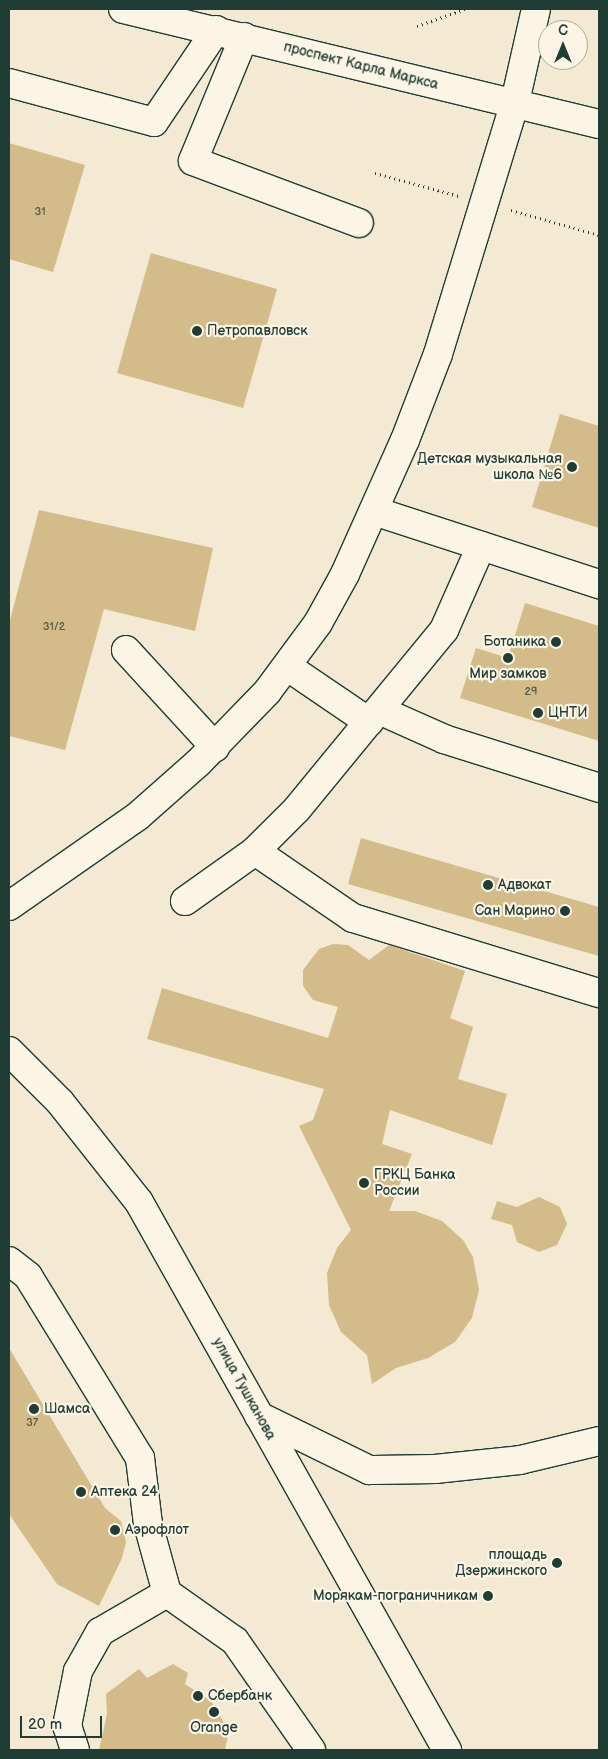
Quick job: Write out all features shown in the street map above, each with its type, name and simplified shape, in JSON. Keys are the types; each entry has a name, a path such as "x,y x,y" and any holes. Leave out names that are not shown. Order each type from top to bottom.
{"main road":[{"name":"проспект Карла Маркса","path":"123,9 515,102 599,124"},
{"path":"9,906 138,816 215,747 288,667 332,598 374,511 438,354 515,102 536,9"},
{"path":"9,83 154,122 216,30"},
{"path":"244,37 193,161 359,223"},
{"path":"374,511 599,584"},
{"path":"185,901 255,851 298,809 444,630 481,546"},
{"path":"126,650 215,747"},
{"path":"288,667 374,716 599,788"},
{"path":"255,851 353,918 599,993"},
{"name":"улица Тушканова","path":"9,1051 60,1102 139,1202 447,1750"},
{"path":"9,1261 28,1276 140,1458 148,1524 167,1593 236,1641 311,1750"},
{"path":"259,1416 369,1470 435,1469 520,1460 599,1441"},
{"path":"75,1750 67,1726 78,1671 100,1632 167,1593"}],"path":[{"path":"417,26 465,9"}],"building":[{"path":"9,143 85,165 53,272 9,259"},
{"name":"Петропавловск","path":"151,253 277,289 243,408 117,373"},
{"name":"Детская музыкальная школа №6","path":"560,414 599,426 599,528 532,507"},
{"path":"39,510 213,548 195,631 104,609 65,750 9,736 9,624"},
{"path":"525,603 599,626 599,741 460,698 476,648 508,658"},
{"path":"361,838 599,907 599,956 348,884"},
{"name":"ГРКЦ Банка России","path":"333,944 348,945 369,960 389,945 465,971 450,1018 473,1027 458,1079 507,1094 492,1145 390,1110 382,1144 412,1154 389,1211 415,1211 442,1221 463,1240 473,1257 479,1290 472,1318 455,1342 428,1358 396,1368 372,1384 367,1355 341,1332 329,1305 327,1273 337,1248 351,1230 299,1126 313,1120 324,1089 147,1039 162,988 328,1038 338,1007 313,1000 303,986 303,970 319,949"},
{"path":"539,1197 560,1207 567,1224 557,1245 539,1252 517,1242 512,1225 491,1219 497,1201 517,1207"},
{"path":"9,1348 105,1508 121,1521 126,1542 122,1558 99,1606 57,1584 9,1514"},
{"path":"173,1664 188,1673 185,1684 211,1701 229,1731 225,1750 99,1750 107,1714 106,1694 139,1669 147,1678"}],"place":[{"name":"Петропавловск","path":"197,331"},
{"name":"Детская музыкальная школа №6","path":"572,467"},
{"name":"Ботаника","path":"556,642"},
{"name":"Мир замков","path":"508,658"},
{"name":"ЦНТИ","path":"538,713"},
{"name":"Адвокат","path":"488,885"},
{"name":"Сан Марино","path":"565,911"},
{"name":"ГРКЦ Банка России","path":"364,1183"},
{"name":"Шамса","path":"34,1409"},
{"name":"Аптека 24","path":"81,1492"},
{"name":"Аэрофлот","path":"115,1530"},
{"name":"площадь Дзержинского","path":"557,1563"},
{"name":"Морякам-пограничникам","path":"488,1596"},
{"name":"Сбербанк","path":"198,1696"},
{"name":"Orange","path":"214,1712"}]}
